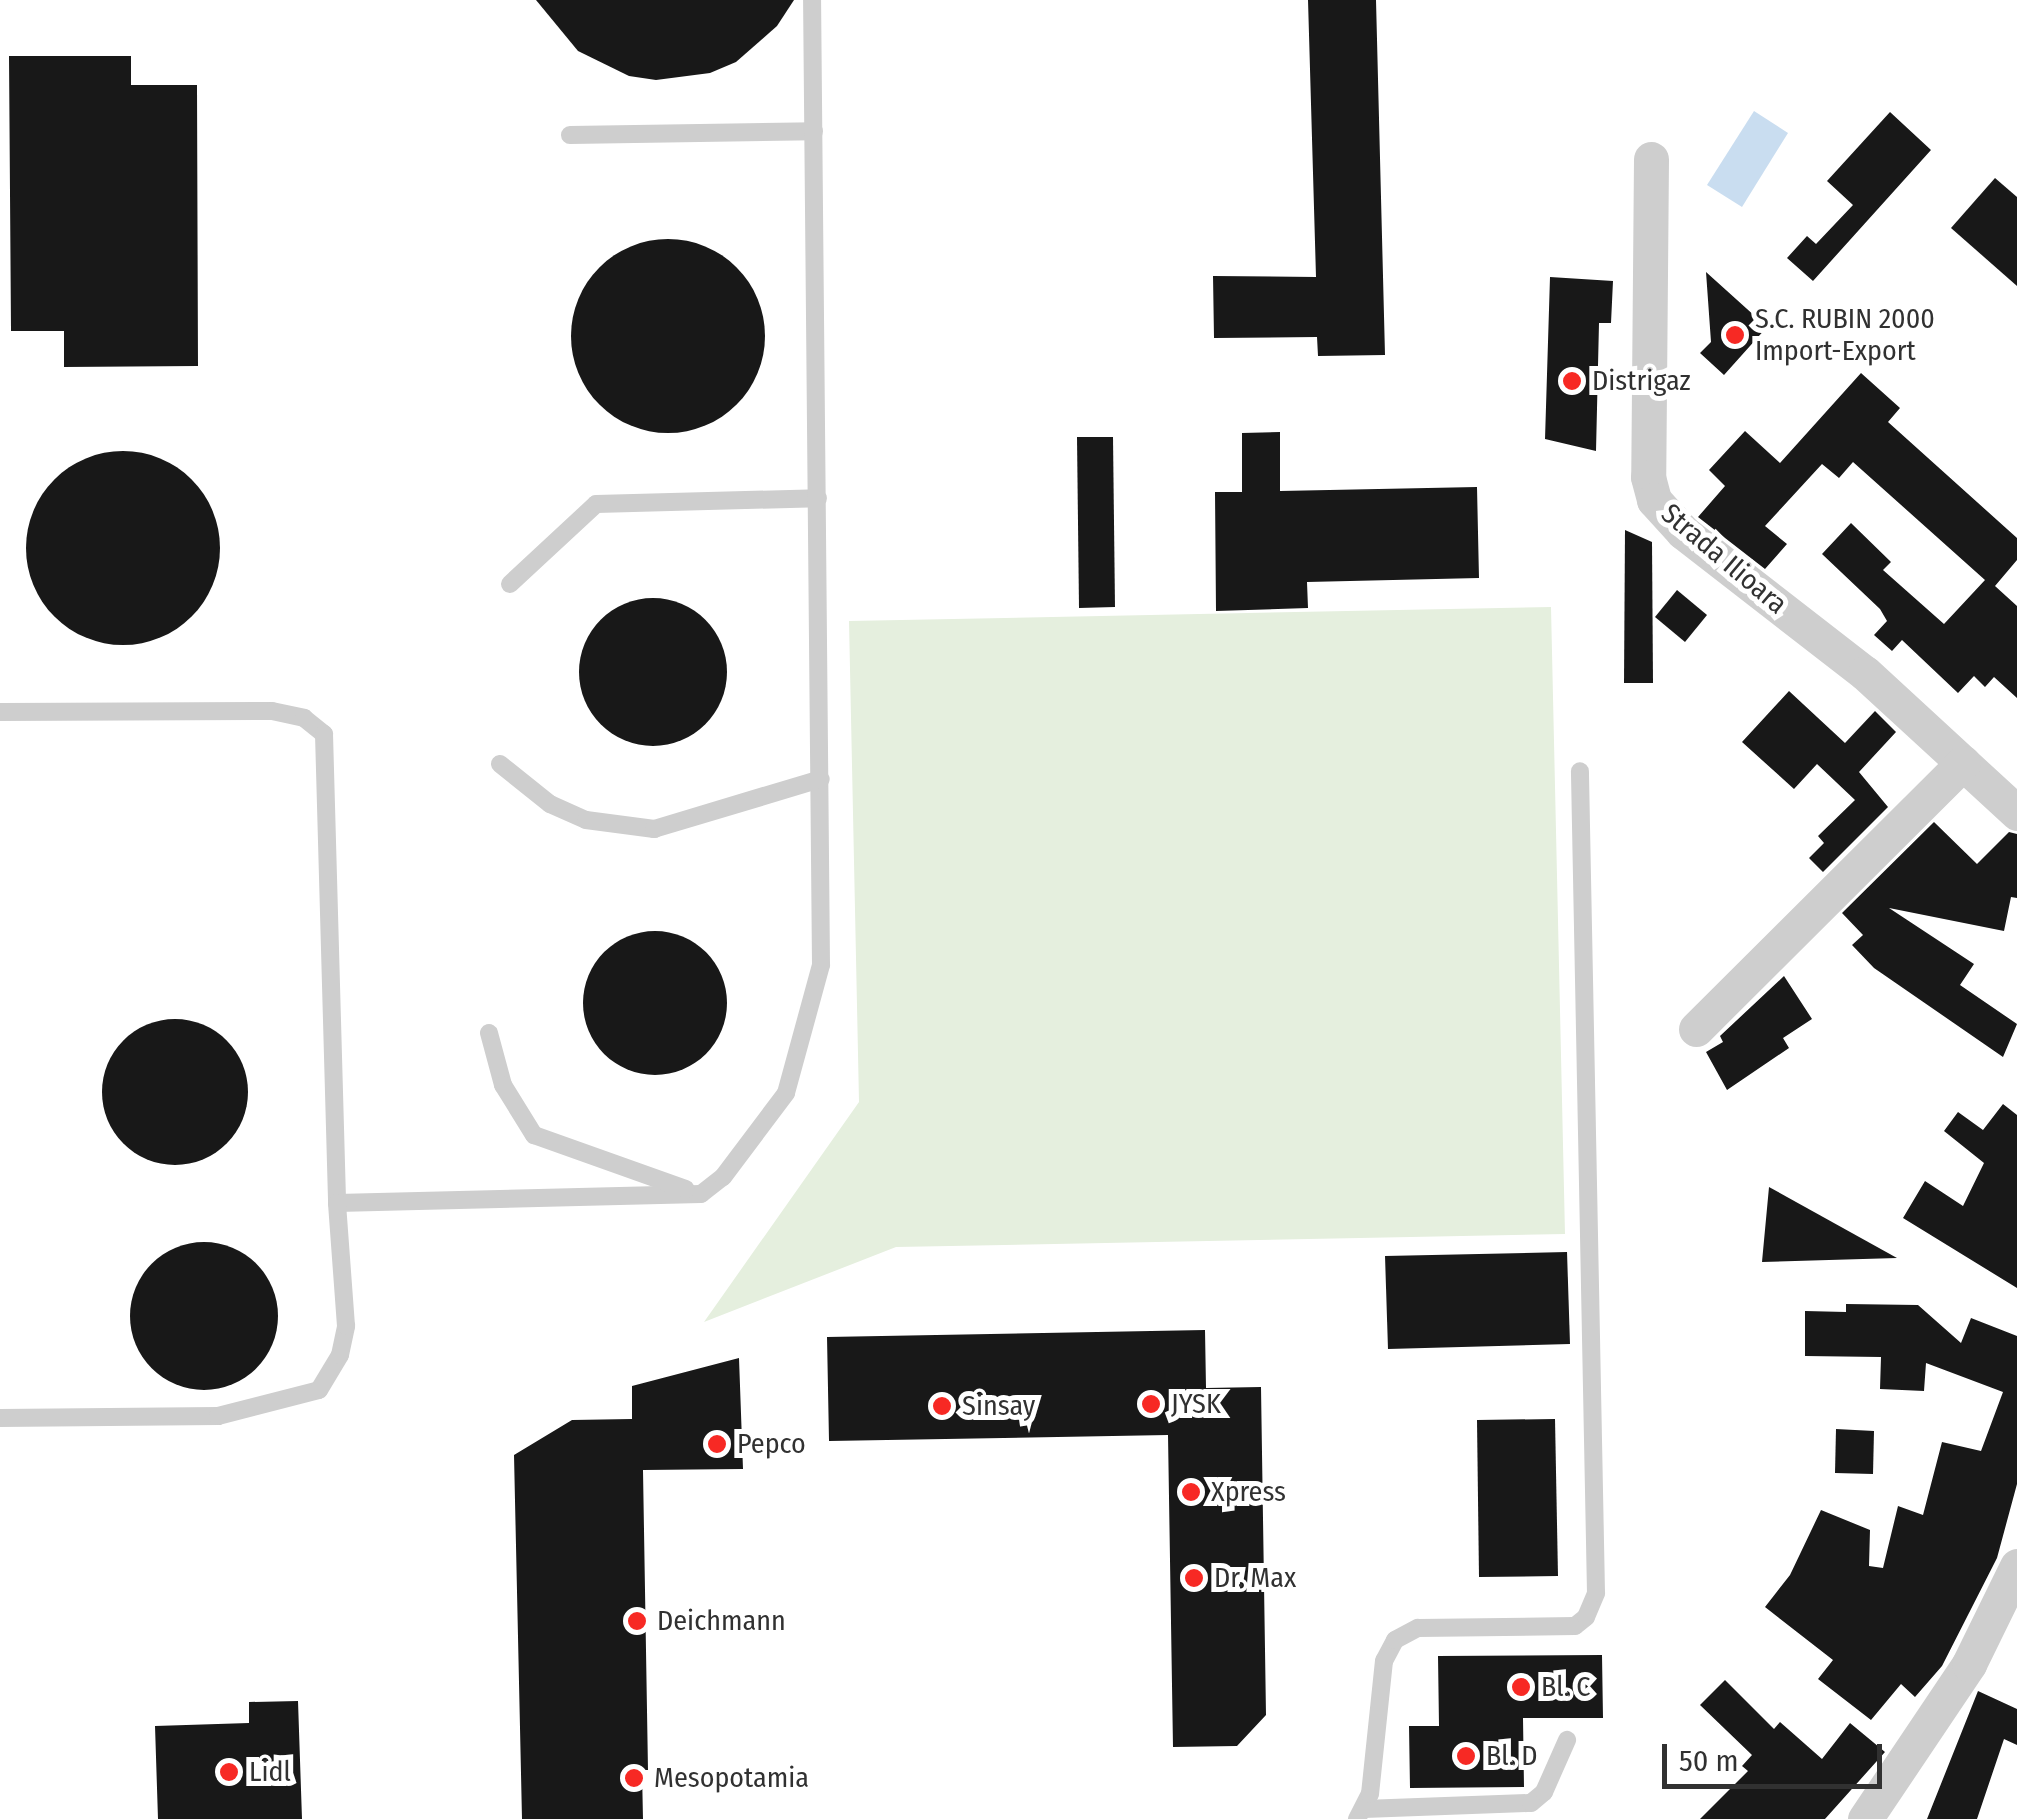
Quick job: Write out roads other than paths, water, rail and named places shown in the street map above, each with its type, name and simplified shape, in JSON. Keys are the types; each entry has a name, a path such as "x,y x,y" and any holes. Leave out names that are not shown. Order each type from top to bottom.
{"street":[{"name":"Strada Ilioara","path":"1651,159 1648,477 1654,500 1683,532 1838,651 2017,813"},
{"path":"1696,1030 1962,762"},
{"path":"1865,1819 1969,1664 2017,1566"}],"lane":[{"path":"337,1204 701,1194 765,1129 802,1051 820,964 812,0"},
{"path":"570,135 814,131"},
{"path":"510,584 596,504 818,498"},
{"path":"0,712 272,711 304,718 324,734 337,1204 346,1326 340,1354 319,1390 218,1416 0,1418"},
{"path":"500,764 550,804 586,820 654,829 821,779"},
{"path":"1568,1740 1544,1792 1531,1803 1360,1814 1373,1778 1384,1661 1394,1640 1418,1628 1574,1626 1586,1617 1596,1593 1580,771"},
{"path":"489,1033 503,1086 534,1135 701,1194"}],"water":[{"path":"1754,111 1788,133 1742,207 1707,185"}],"place":[{"name":"S.C. RUBIN 2000 Import-Export","path":"1735,335"},
{"name":"Distrigaz","path":"1572,381"},
{"name":"JYSK","path":"1151,1404"},
{"name":"Sinsay","path":"942,1406"},
{"name":"Pepco","path":"717,1444"},
{"name":"Xpress","path":"1191,1492"},
{"name":"Dr. Max","path":"1194,1578"},
{"name":"Deichmann","path":"637,1621"},
{"name":"Bl. C","path":"1521,1687"},
{"name":"Bl. D","path":"1466,1756"},
{"name":"Lidl","path":"229,1772"},
{"name":"Mesopotamia","path":"634,1778"}]}
